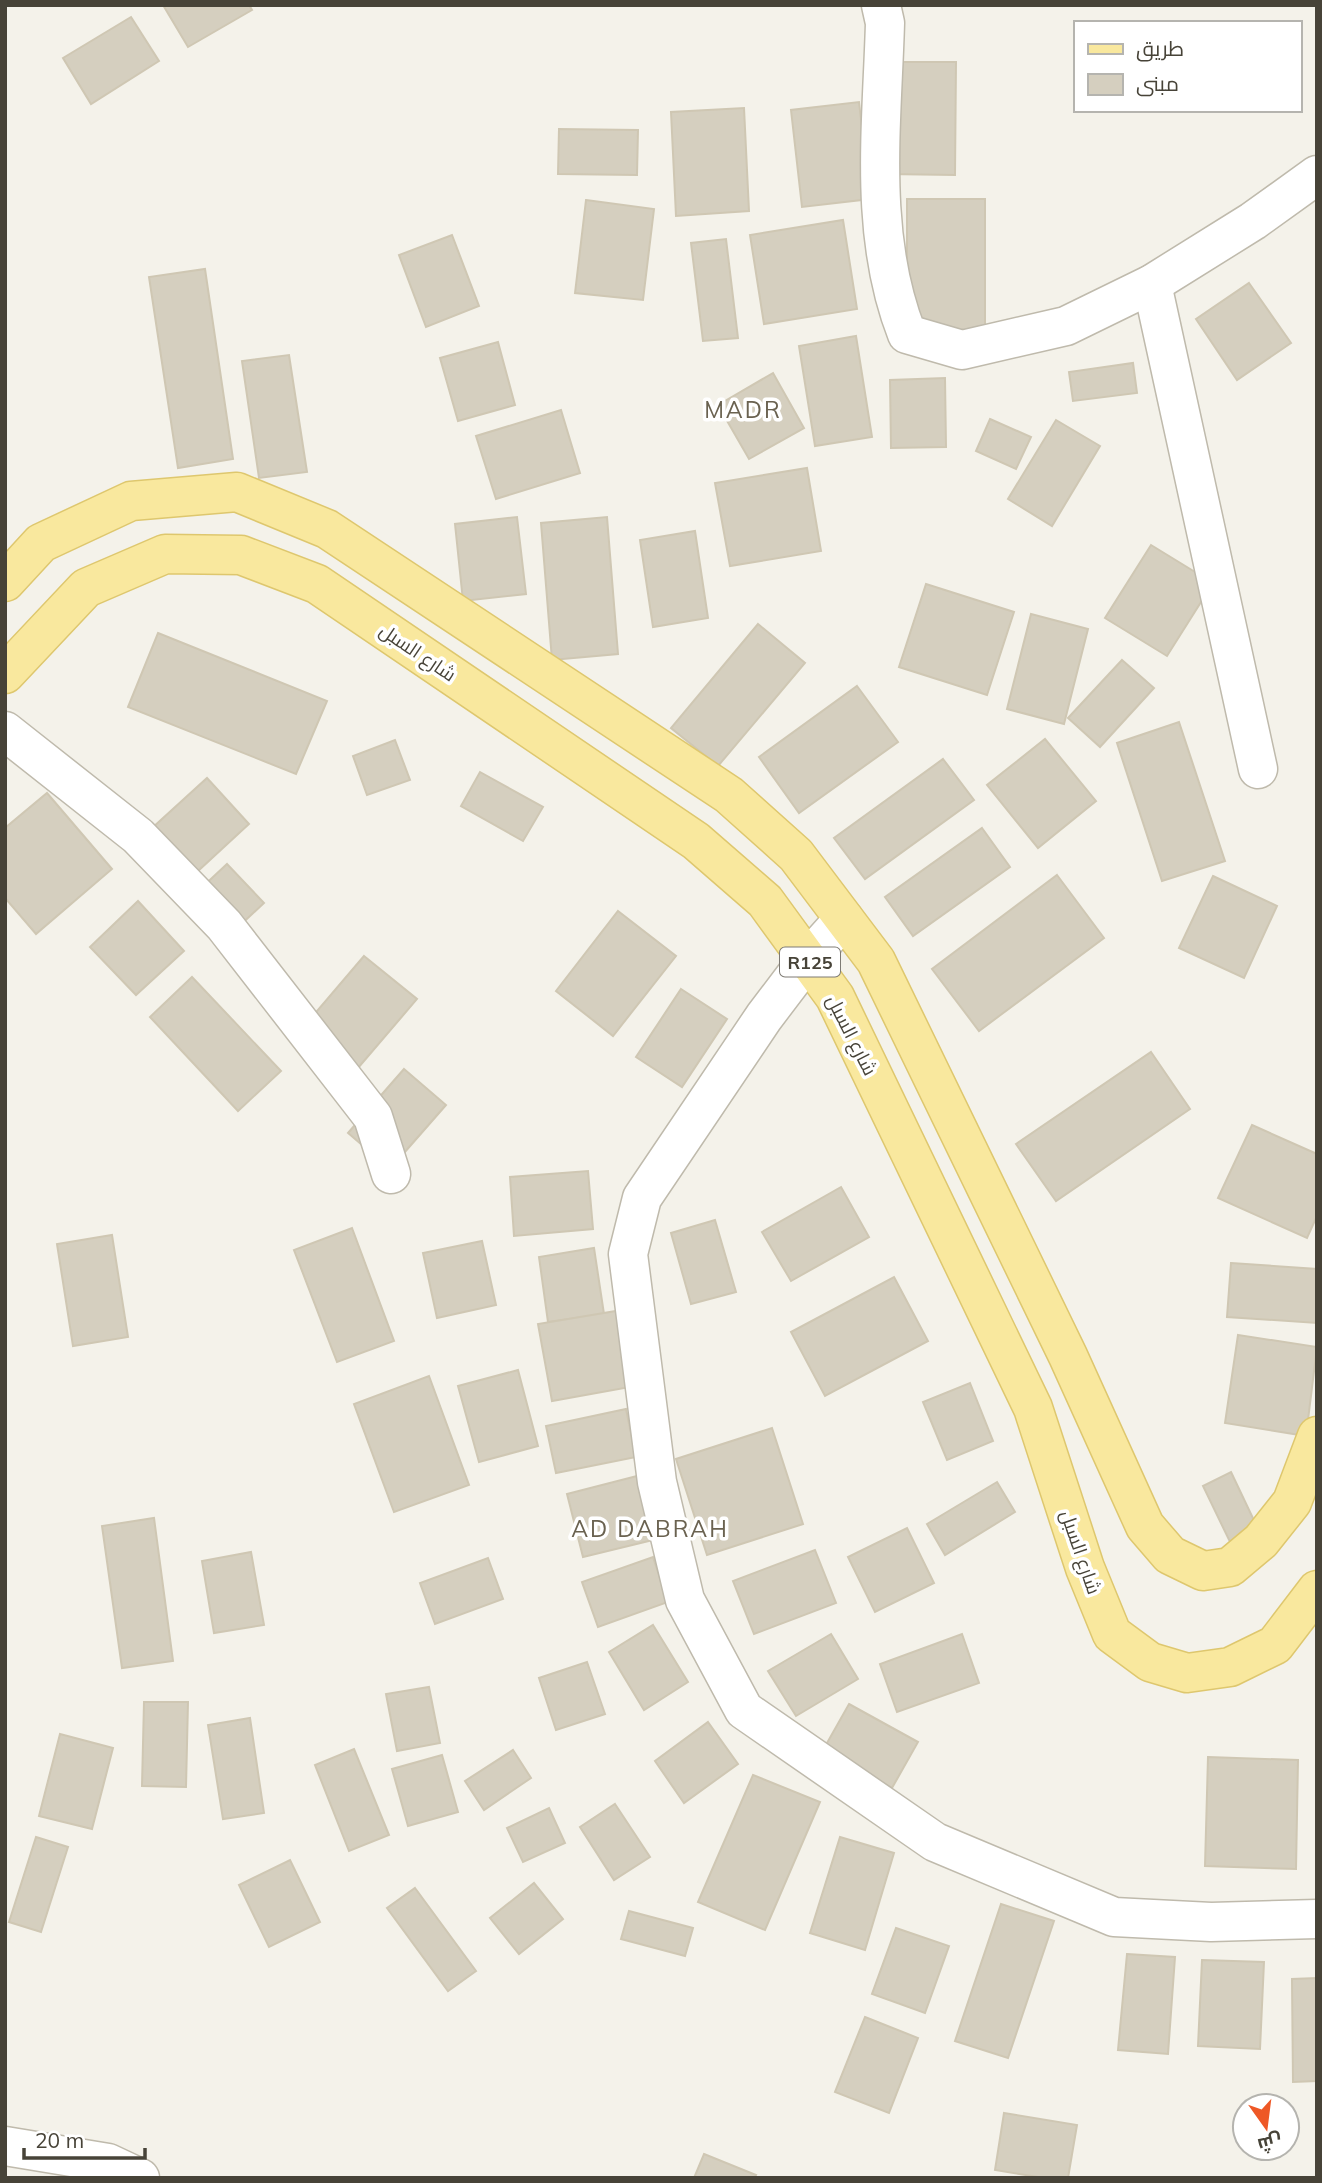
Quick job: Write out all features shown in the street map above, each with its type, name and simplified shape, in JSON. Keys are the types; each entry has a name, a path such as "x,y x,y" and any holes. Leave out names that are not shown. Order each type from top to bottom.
{"main road":[{"name":"R125","path":"5,583 41,543 131,500 237,492 327,529 729,795 796,855 876,961 1068,1356 1145,1526 1170,1555 1203,1572 1230,1567 1261,1541 1292,1502 1317,1436"},
{"name":"شارع السبل","path":"5,674 86,588 166,554 240,555 317,584 696,841 765,901 835,997 1033,1408 1085,1568 1112,1634 1150,1662 1187,1672 1230,1667 1275,1645 1317,1590"}],"street":[{"path":"881,5 885,23 879,204 893,297 908,334 962,350 1066,326 1152,284 1253,221 1317,175"},
{"path":"1152,284 1258,769"},
{"path":"5,731 138,836 224,925 373,1117 391,1174"},
{"path":"844,919 808,959 764,1017 642,1198 628,1254 657,1482 685,1600 744,1710 934,1842 1114,1917 1212,1922 1317,1919"},
{"path":"5,2146 108,2163 140,2178"}],"building":[{"path":"163,5 249,5 252,10 188,47"},
{"path":"131,17 159,61 91,104 63,58"},
{"path":"887,62 956,62 955,175 886,174"},
{"path":"859,102 870,199 802,207 791,110"},
{"path":"744,108 749,211 676,216 671,112"},
{"path":"559,129 638,130 637,175 558,174"},
{"path":"907,199 985,199 985,338 907,338"},
{"path":"586,200 654,209 643,300 575,293"},
{"path":"843,220 857,309 764,324 750,235"},
{"path":"452,235 479,306 426,327 399,255"},
{"path":"726,239 738,338 703,341 691,243"},
{"path":"205,269 233,459 178,468 149,277"},
{"path":"1249,283 1291,343 1237,380 1196,319"},
{"path":"856,336 872,437 815,446 799,346"},
{"path":"498,342 515,405 458,421 440,358"},
{"path":"289,355 307,472 259,478 242,361"},
{"path":"1133,363 1137,393 1073,401 1069,372"},
{"path":"773,373 804,428 749,459 718,405"},
{"path":"945,378 946,447 891,448 890,380"},
{"path":"561,410 580,473 496,499 476,436"},
{"path":"990,419 1031,437 1016,469 976,451"},
{"path":"1056,420 1100,446 1052,526 1008,499"},
{"path":"807,468 821,551 730,566 715,483"},
{"path":"517,517 526,594 463,601 455,524"},
{"path":"607,517 618,654 552,660 541,523"},
{"path":"695,531 708,618 653,627 640,540"},
{"path":"1151,545 1213,583 1167,656 1105,618"},
{"path":"926,584 1014,612 987,695 899,667"},
{"path":"1031,614 1088,629 1064,724 1007,709"},
{"path":"758,624 805,663 718,766 671,728"},
{"path":"158,633 327,701 296,774 128,707"},
{"path":"1122,660 1154,688 1100,747 1068,718"},
{"path":"857,686 898,742 799,813 759,757"},
{"path":"1179,722 1225,861 1162,881 1117,743"},
{"path":"1045,739 1096,801 1038,848 987,785"},
{"path":"395,740 410,780 367,795 353,756"},
{"path":"943,759 974,800 865,879 834,838"},
{"path":"480,772 543,807 523,841 461,806"},
{"path":"207,778 249,824 172,895 129,849"},
{"path":"47,793 112,869 36,934 5,898 5,828"},
{"path":"982,828 1010,867 913,936 885,897"},
{"path":"227,864 264,903 218,946 182,906"},
{"path":"1057,875 1104,938 979,1031 932,969"},
{"path":"1213,876 1277,906 1244,978 1179,948"},
{"path":"138,901 184,951 136,995 90,947"},
{"path":"618,911 676,956 613,1036 556,991"},
{"path":"364,956 417,999 352,1075 300,1031"},
{"path":"192,977 281,1071 238,1111 150,1017"},
{"path":"681,989 727,1019 682,1087 636,1057"},
{"path":"1151,1052 1190,1109 1056,1201 1016,1144"},
{"path":"404,1069 446,1105 390,1169 348,1133"},
{"path":"1252,1125 1317,1154 1317,1216 1307,1238 1218,1198"},
{"path":"588,1171 593,1229 514,1236 510,1177"},
{"path":"841,1187 869,1237 791,1281 762,1232"},
{"path":"715,1220 736,1292 691,1304 671,1233"},
{"path":"352,1228 394,1341 337,1362 294,1250"},
{"path":"112,1235 128,1337 73,1346 57,1244"},
{"path":"482,1241 496,1305 437,1318 423,1253"},
{"path":"594,1248 604,1314 548,1322 539,1257"},
{"path":"1231,1263 1317,1269 1317,1323 1227,1317"},
{"path":"894,1277 928,1341 825,1396 791,1332"},
{"path":"616,1311 630,1387 552,1401 538,1324"},
{"path":"1238,1335 1317,1347 1306,1436 1225,1423"},
{"path":"518,1370 538,1446 479,1462 458,1386"},
{"path":"429,1376 469,1485 394,1512 354,1404"},
{"path":"970,1383 993,1441 947,1460 923,1402"},
{"path":"626,1409 636,1457 556,1473 546,1426"},
{"path":"772,1428 803,1524 707,1555 676,1459"},
{"path":"1231,1472 1260,1533 1232,1546 1203,1486"},
{"path":"637,1476 653,1540 583,1557 567,1494"},
{"path":"997,1482 1015,1512 945,1555 927,1524"},
{"path":"154,1518 173,1661 122,1668 102,1526"},
{"path":"907,1528 934,1583 875,1612 848,1557"},
{"path":"815,1550 836,1603 754,1634 733,1581"},
{"path":"251,1552 264,1625 214,1633 202,1561"},
{"path":"653,1557 668,1602 598,1627 582,1582"},
{"path":"488,1558 503,1599 435,1624 420,1583"},
{"path":"653,1625 688,1682 644,1710 609,1652"},
{"path":"831,1634 858,1679 796,1716 768,1671"},
{"path":"962,1634 979,1683 897,1712 880,1664"},
{"path":"587,1662 605,1714 556,1730 539,1678"},
{"path":"429,1687 440,1743 397,1751 386,1694"},
{"path":"144,1702 188,1702 186,1787 142,1786"},
{"path":"849,1704 918,1742 892,1788 823,1750"},
{"path":"250,1718 264,1813 223,1819 208,1725"},
{"path":"708,1722 738,1764 684,1803 655,1761"},
{"path":"60,1734 113,1748 92,1829 39,1816"},
{"path":"354,1749 389,1835 349,1851 315,1765"},
{"path":"513,1750 531,1778 484,1810 465,1781"},
{"path":"442,1755 458,1812 408,1826 392,1769"},
{"path":"1208,1757 1298,1760 1296,1869 1205,1866"},
{"path":"753,1775 820,1802 765,1930 698,1902"},
{"path":"615,1804 650,1857 614,1880 580,1827"},
{"path":"549,1808 565,1843 523,1862 507,1828"},
{"path":"36,1837 68,1847 41,1932 9,1922"},
{"path":"840,1837 894,1853 865,1950 810,1933"},
{"path":"290,1860 320,1922 269,1947 239,1885"},
{"path":"534,1883 563,1919 519,1954 490,1918"},
{"path":"415,1888 476,1971 448,1991 387,1908"},
{"path":"1001,1904 1054,1921 1008,2058 955,2041"},
{"path":"629,1911 693,1928 685,1956 621,1939"},
{"path":"896,1928 949,1946 925,2013 872,1994"},
{"path":"1127,1954 1175,1957 1168,2054 1118,2050"},
{"path":"1202,1960 1264,1962 1260,2049 1198,2046"},
{"path":"1317,1978 1317,2081 1293,2082 1292,1979"},
{"path":"865,2017 918,2038 889,2113 835,2092"},
{"path":"1004,2113 1077,2125 1068,2178 1044,2178 995,2170"},
{"path":"704,2154 756,2175 754,2178 694,2178"}],"district":[{"name":"MADR","path":"743,409"},
{"name":"AD DABRAH","path":"650,1528"}]}
